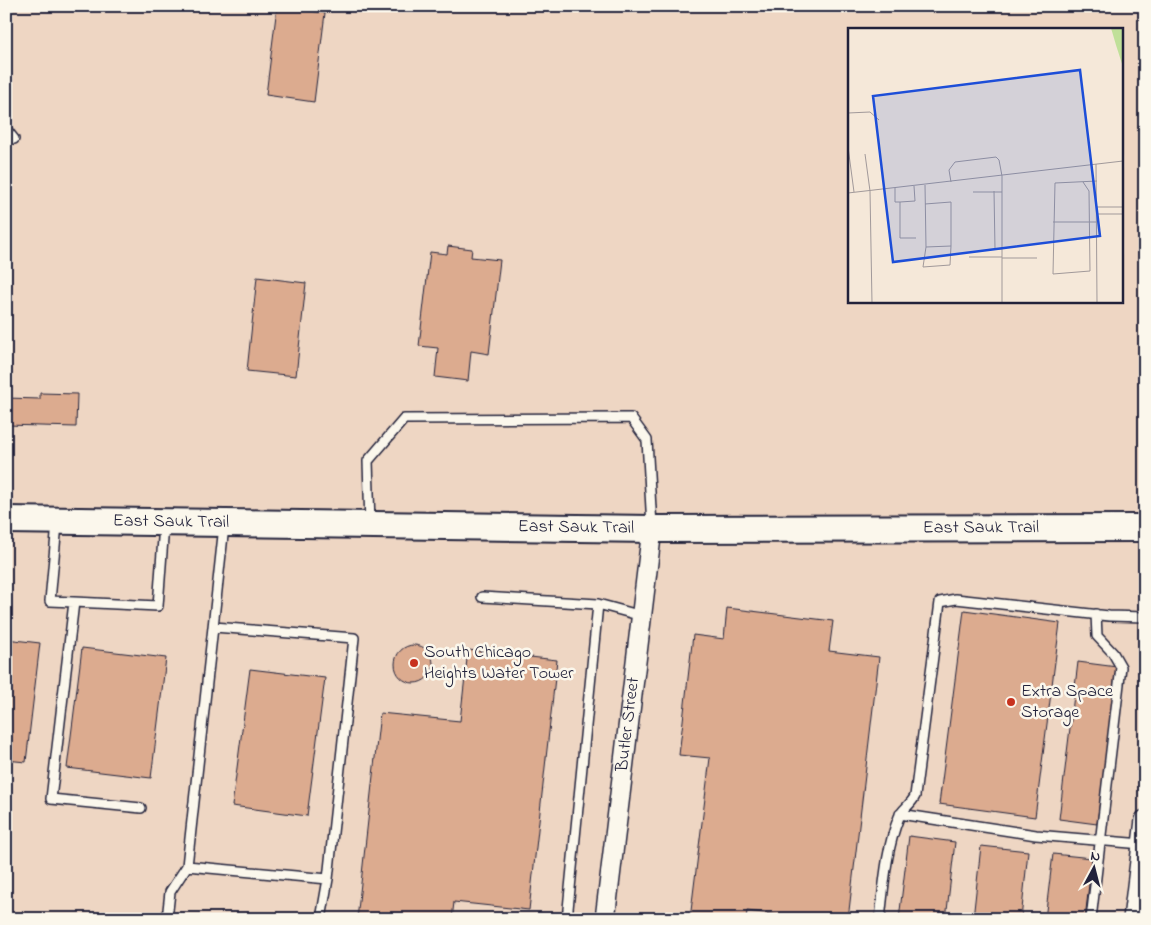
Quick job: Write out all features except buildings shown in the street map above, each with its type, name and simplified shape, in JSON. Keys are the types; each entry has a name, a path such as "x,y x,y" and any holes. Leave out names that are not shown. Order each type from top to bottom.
{"main road":[{"name":"East Sauk Trail","path":"6,520 652,529 1145,528"}],"street":[{"name":"Butler Street","path":"605,919 652,529"},
{"path":"1133,919 1145,820"}],"lane":[{"path":"6,129 14,139"},
{"path":"370,525 368,461 404,418 631,418 647,440 652,529"},
{"path":"58,521 50,600 158,606 164,523"},
{"path":"166,919 170,892 187,866 225,523"},
{"path":"482,596 598,604 642,616"},
{"path":"880,919 888,855 900,814 911,805 915,796 940,602 956,599 1096,614 1145,617"},
{"path":"74,602 50,799 141,808"},
{"path":"567,919 598,604"},
{"path":"1090,919 1121,668 1113,653 1097,636 1096,614"},
{"path":"214,627 354,638 328,879 321,919"},
{"path":"900,814 1100,842 1142,844"},
{"path":"187,866 328,879"}],"shaded area":[{"path":"6,6 1145,6 1145,919 6,919"}],"place":[{"name":"South Chicago Heights Water Tower","path":"414,663"},
{"name":"Extra Space Storage","path":"1011,702"}]}
